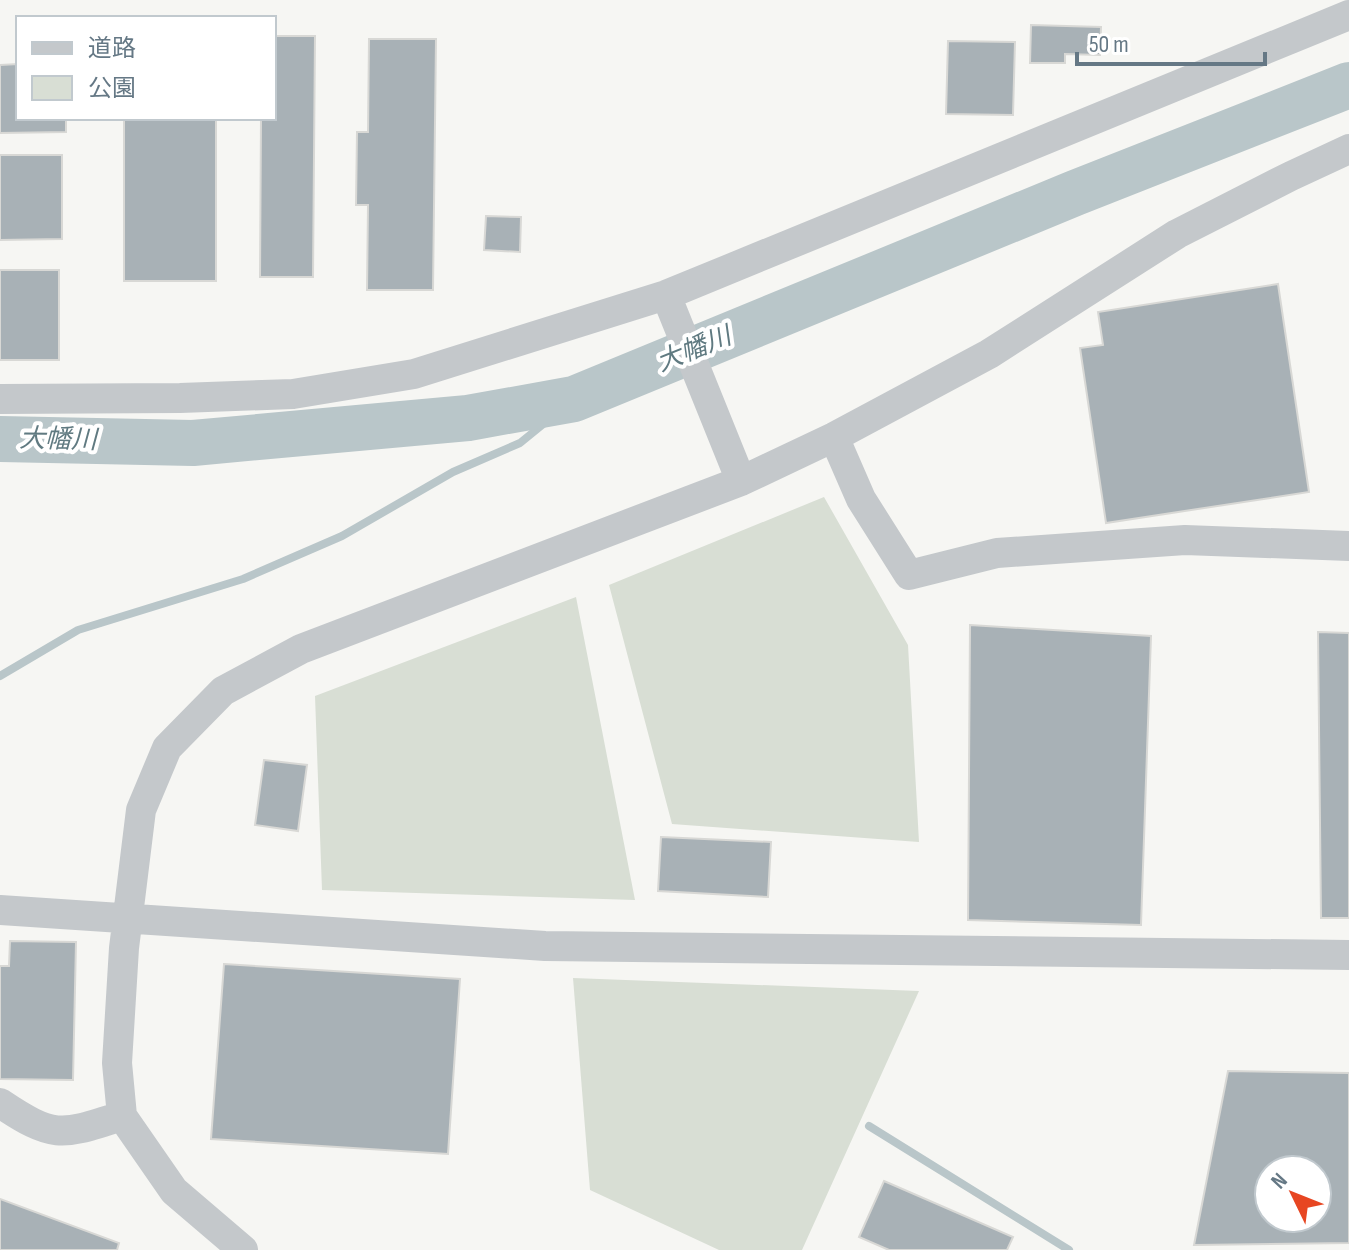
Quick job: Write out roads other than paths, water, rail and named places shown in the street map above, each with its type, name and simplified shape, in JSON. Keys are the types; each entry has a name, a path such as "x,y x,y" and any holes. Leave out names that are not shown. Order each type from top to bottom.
{"street":[{"path":"0,399 293,394 414,374 666,295 1349,15"},
{"path":"243,1250 174,1191 122,1116 117,1063 128,919 141,810 167,748 223,691 301,649 741,481 834,437 989,354 1177,234 1349,149"},
{"path":"666,295 741,481"},
{"path":"834,437 861,499 909,575 997,553 1185,540 1349,546"},
{"path":"0,910 545,946 1349,955"},
{"path":"0,1103 34,1126 70,1132 122,1116"}],"waterway":[{"name":"大幡川","path":"0,439 193,443 468,418 574,399 1075,193 1349,85"},
{"path":"0,676 78,630 243,579 342,536 453,472 520,443 574,399"},
{"path":"869,1126 1069,1250"}]}
